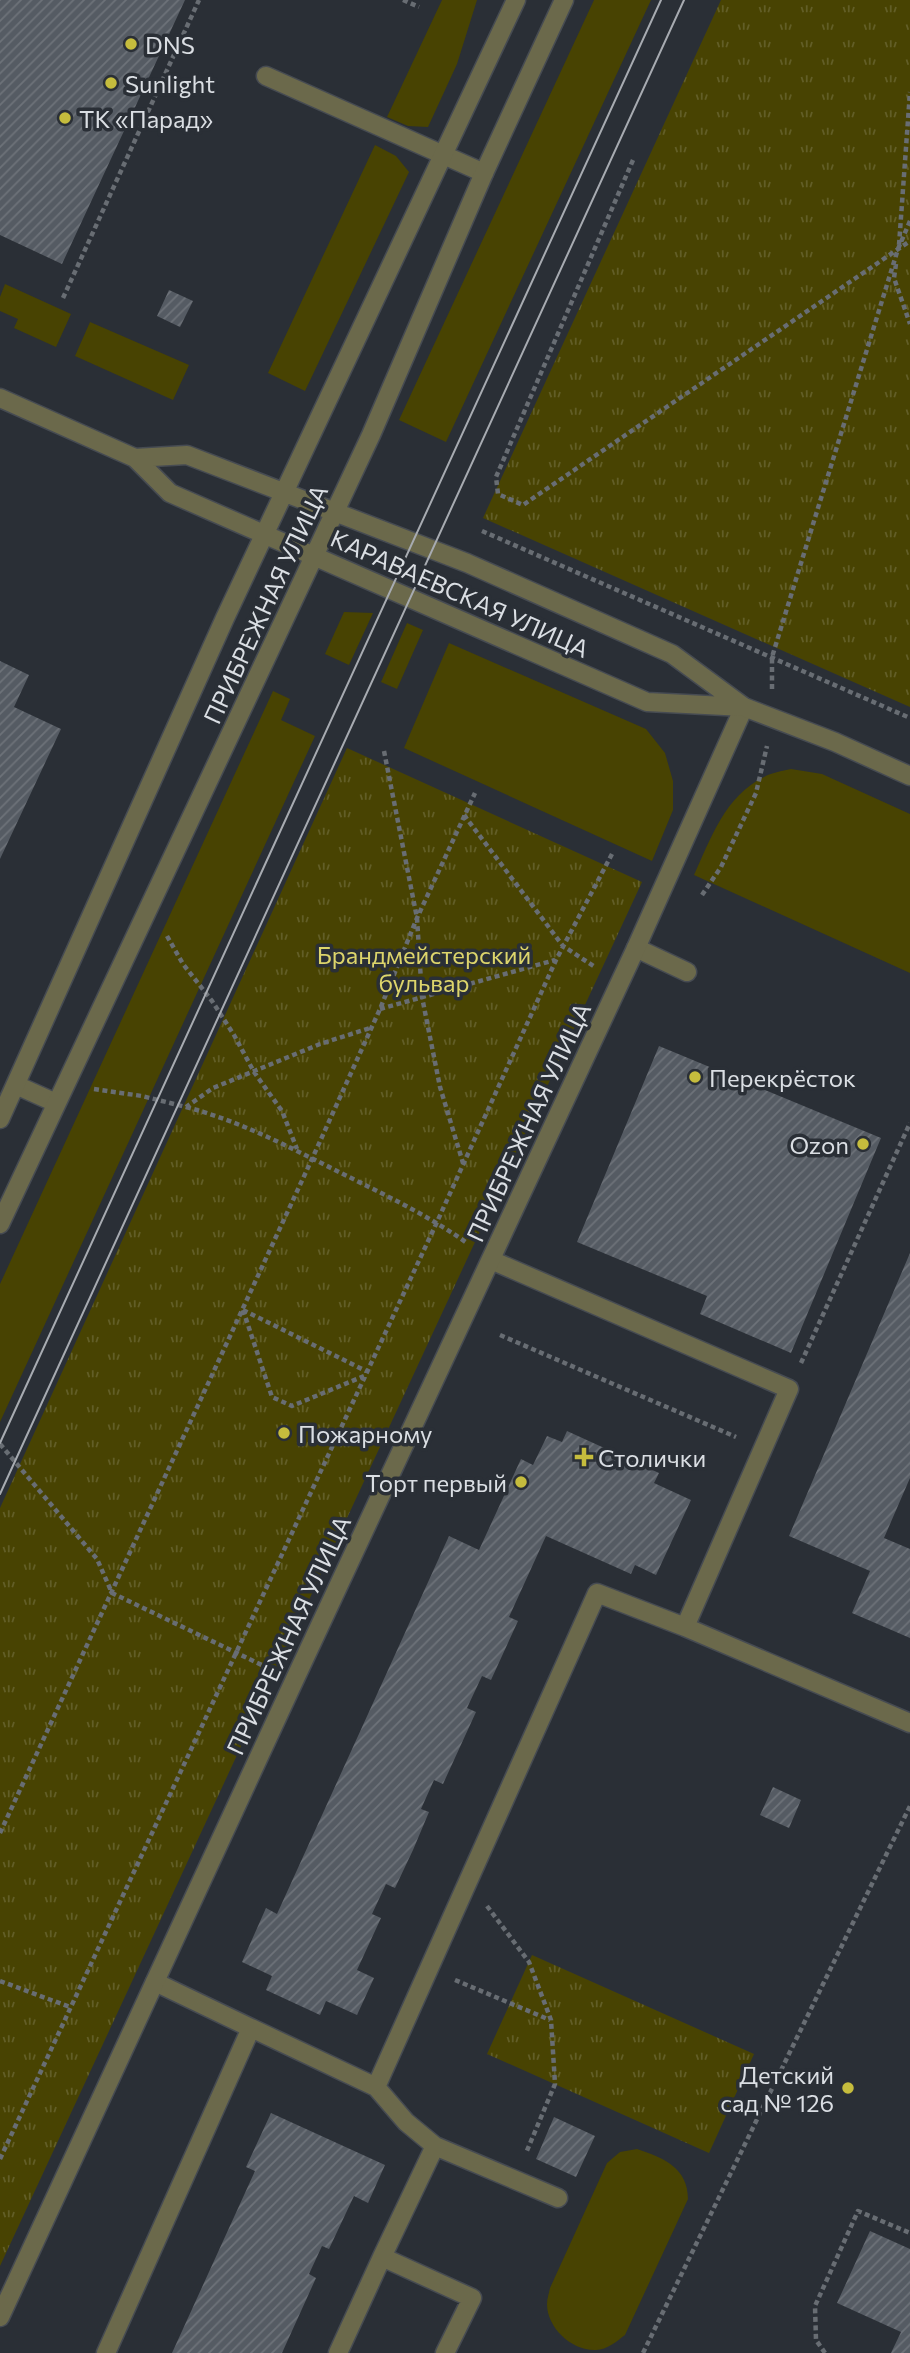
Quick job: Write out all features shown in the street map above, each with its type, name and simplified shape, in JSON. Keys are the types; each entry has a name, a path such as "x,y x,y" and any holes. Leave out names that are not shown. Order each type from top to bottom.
{"street":[{"name":"ПРИБРЕЖНАЯ УЛИЦА","path":"0,1119 146,789 516,0"},
{"name":"ПРИБРЕЖНАЯ УЛИЦА","path":"0,1224 371,435 484,173 564,0"},
{"path":"266,76 484,173"},
{"name":"КАРАВАЕВСКАЯ УЛИЦА","path":"0,398 135,458 170,493 648,702 744,708 835,742 910,776"},
{"name":"КАРАВАЕВСКАЯ УЛИЦА","path":"135,458 187,455 467,563 672,654 744,708"},
{"name":"ПРИБРЕЖНАЯ УЛИЦА","path":"0,2317 636,948 744,708"},
{"path":"636,948 688,972"},
{"path":"16,1085 56,1103"},
{"path":"491,1260 789,1389 685,1627"},
{"path":"376,2087 597,1593 685,1627 910,1723"},
{"path":"155,1982 376,2087 406,2122 435,2146 558,2198"},
{"path":"106,2353 250,2028"},
{"path":"338,2353 435,2146"},
{"path":"382,2257 472,2298 445,2353"}],"path":[{"path":"63,298 199,0"},
{"path":"403,0 419,7"},
{"path":"910,92 894,278 910,324"},
{"path":"633,160 496,478 498,494 523,505 910,242"},
{"path":"702,895 721,867 757,793 773,718 772,657 898,249 910,221"},
{"path":"482,531 910,718"},
{"path":"384,751 416,918 422,997 440,1087 464,1164"},
{"path":"0,1833 243,1310 380,1009 416,918 475,793"},
{"path":"464,815 562,946 620,982"},
{"path":"0,2159 464,1164 562,946 612,854"},
{"path":"165,933 282,1111 297,1150"},
{"path":"380,1009 556,960"},
{"path":"186,1107 213,1087 320,1044 371,1027"},
{"path":"91,1089 142,1096 219,1115 297,1150 437,1222 491,1260"},
{"path":"789,1389 910,1123"},
{"path":"243,1310 365,1373"},
{"path":"243,1310 272,1397 292,1406 365,1373"},
{"path":"500,1335 762,1449"},
{"path":"0,1444 97,1559 112,1594 294,1681"},
{"path":"643,2353 910,1807"},
{"path":"468,1881 528,1962 551,2020 555,2084 515,2179"},
{"path":"429,1969 551,2020"},
{"path":"0,1981 70,2007"},
{"path":"825,2353 816,2340 815,2306 858,2211 910,2233"}],"green space":[{"path":"442,0 477,0 457,64 428,127 408,126 387,117"},
{"path":"594,0 651,0 446,442 399,420"},
{"path":"721,0 910,0 910,707 483,518"},
{"path":"375,145 396,156 409,172 305,391 268,373"},
{"path":"5,284 71,314 56,347 14,328 18,319 0,311 0,297"},
{"path":"90,322 189,365 173,400 75,356"},
{"path":"344,612 373,613 349,665 325,654"},
{"path":"407,623 423,630 397,689 381,682"},
{"path":"449,643 646,729 665,753 673,781 673,810 652,861 404,748"},
{"path":"273,691 290,699 281,720 315,736 0,1422 0,1284"},
{"name":"Брандмейстерский бульвар","path":"347,748 642,882 0,2266 0,1508"},
{"path":"791,769 822,774 910,814 910,973 694,875 713,833 739,795 767,776"},
{"path":"532,1955 754,2054 709,2153 487,2054"},
{"path":"637,2149 673,2166 684,2179 688,2199 625,2335 604,2348 596,2350 578,2347 562,2336 551,2321 547,2304 550,2288 607,2163 620,2152"}],"building":[{"name":"ТК «Парад»","path":"0,0 185,0 62,264 0,235"},
{"path":"169,290 193,301 180,327 157,316"},
{"path":"0,661 29,675 14,707 61,729 0,859"},
{"path":"659,1046 881,1138 791,1353 700,1314 707,1296 577,1242"},
{"path":"910,1253 910,1478 884,1538 910,1549 910,1638 852,1613 870,1571 789,1536"},
{"path":"567,1431 659,1473 654,1483 691,1500 656,1575 635,1565 631,1574 546,1536 509,1617 518,1621 491,1680 482,1676 467,1708 476,1712 443,1784 434,1780 421,1809 429,1812 413,1850 395,1888 386,1884 372,1914 381,1918 357,1970 374,1978 357,2015 326,2001 320,2015 266,1990 272,1976 242,1962 266,1908 277,1914 449,1536 479,1550 521,1459 533,1465 547,1436 562,1442"},
{"path":"773,1787 801,1800 789,1828 760,1815"},
{"path":"271,2113 385,2165 368,2203 354,2196 329,2249 322,2246 309,2274 316,2278 282,2353 172,2353 255,2171 246,2167"},
{"path":"554,2117 595,2136 576,2177 536,2159"},
{"path":"870,2231 910,2249 910,2353 891,2353 901,2332 837,2303"}],"tram line":[{"path":"0,1443 661,0"},
{"path":"0,1494 684,0"}],"place":[{"name":"DNS","path":"131,44"},
{"name":"Sunlight","path":"111,83"},
{"name":"ТК «Парад»","path":"65,118"},
{"name":"Перекрёсток","path":"695,1077"},
{"name":"Ozon","path":"863,1144"},
{"name":"Пожарному","path":"284,1433"},
{"name":"Столички","path":"584,1457"},
{"name":"Торт первый","path":"521,1482"},
{"name":"Детский сад № 126","path":"848,2088"}]}
